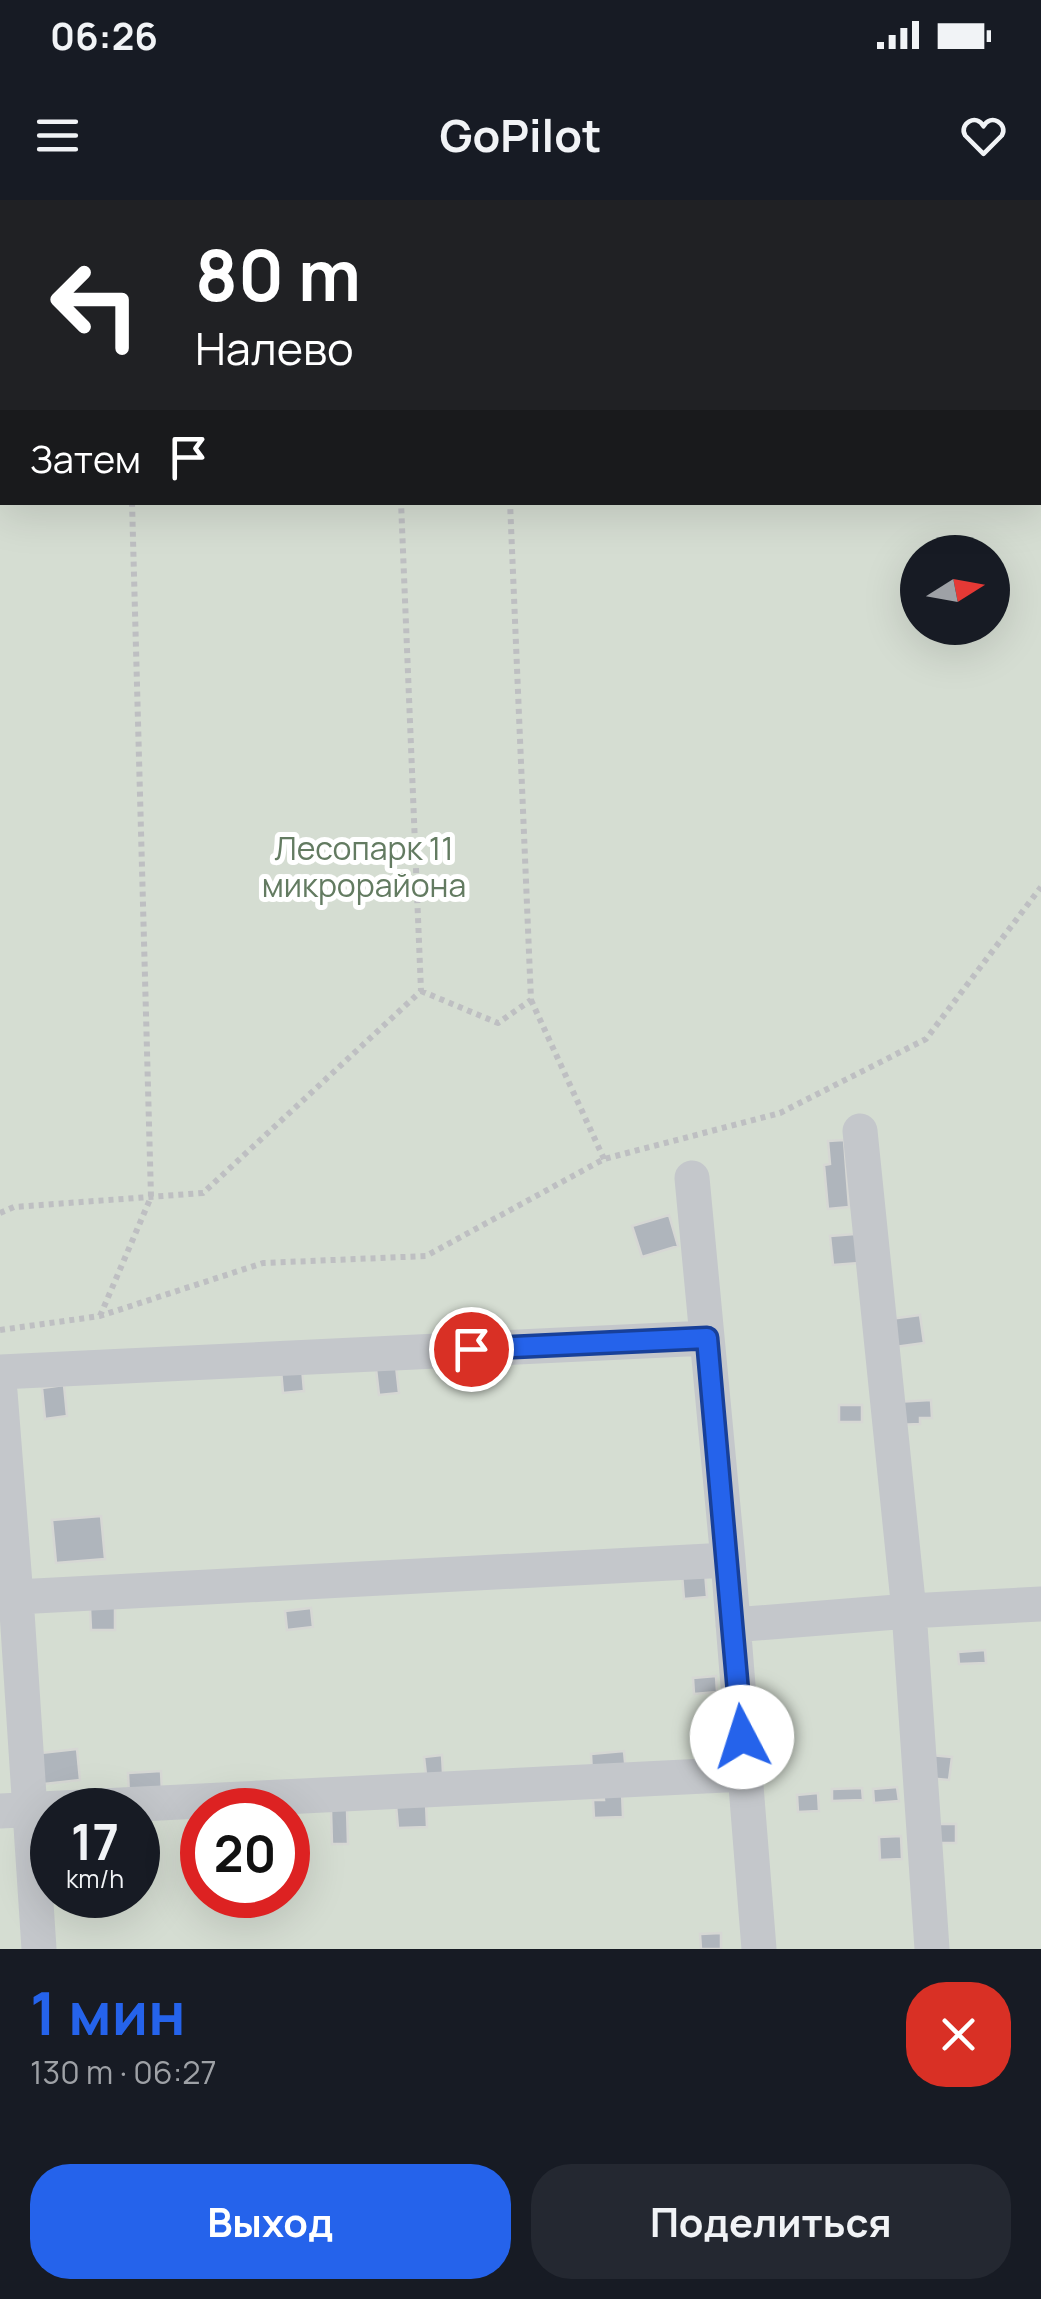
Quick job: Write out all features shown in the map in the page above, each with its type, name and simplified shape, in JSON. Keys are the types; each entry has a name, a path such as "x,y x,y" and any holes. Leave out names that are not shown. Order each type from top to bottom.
{"lane":[{"path":"860,1131 909,1611 932,1949"},
{"path":"692,1178 759,1949"},
{"path":"0,1372 707,1338"},
{"path":"0,1392 15,1810 39,1949"},
{"path":"8,1598 728,1560"},
{"path":"733,1625 1041,1604"},
{"path":"15,1810 745,1774"}],"path":[{"path":"100,1316 150,1196 132,505"},
{"path":"0,1213 14,1206 203,1193 421,990 401,505"},
{"path":"510,505 532,1000 604,1160"},
{"path":"0,1330 100,1316 263,1263 426,1256 604,1160 780,1114 926,1039 1041,887"},
{"path":"421,990 498,1023 532,1000"}],"green space":[{"name":"Лесопарк 11 микрорайона","path":"0,505 1041,505 1041,1949 0,1949"}],"building":[{"path":"844,1140 849,1207 828,1209 824,1165 830,1164 828,1141"},
{"path":"669,1215 678,1246 642,1257 632,1226"},
{"path":"855,1234 859,1263 833,1265 830,1236"},
{"path":"920,1315 924,1343 895,1347 890,1319"},
{"path":"490,1360 492,1383 468,1385 465,1362"},
{"path":"396,1366 399,1393 379,1395 376,1369"},
{"path":"302,1368 304,1391 283,1393 281,1370"},
{"path":"64,1385 67,1416 45,1419 42,1388"},
{"path":"931,1400 932,1418 920,1418 920,1424 896,1425 895,1402"},
{"path":"839,1405 862,1405 862,1422 839,1422"},
{"path":"101,1516 105,1559 56,1563 52,1520"},
{"path":"705,1572 707,1597 684,1599 682,1574"},
{"path":"115,1607 115,1630 91,1630 90,1608"},
{"path":"311,1608 313,1627 287,1630 285,1611"},
{"path":"985,1650 986,1663 959,1664 958,1652"},
{"path":"716,1676 717,1692 694,1694 693,1678"},
{"path":"77,1749 80,1780 44,1784 41,1753"},
{"path":"624,1751 626,1773 592,1775 591,1754"},
{"path":"442,1755 443,1773 426,1775 424,1757"},
{"path":"930,1755 952,1757 949,1780 927,1778"},
{"path":"161,1771 162,1793 160,1788 129,1788 128,1773"},
{"path":"897,1787 899,1801 874,1803 873,1789"},
{"path":"862,1788 863,1800 832,1801 832,1789"},
{"path":"603,1792 622,1792 623,1817 594,1818 593,1800 604,1800"},
{"path":"818,1793 819,1811 798,1812 797,1795"},
{"path":"426,1803 427,1827 398,1828 396,1805"},
{"path":"347,1809 348,1844 332,1844 331,1810"},
{"path":"931,1824 956,1824 956,1843 930,1843"},
{"path":"901,1836 902,1859 880,1860 879,1837"},
{"path":"721,1933 721,1949 701,1949 700,1934"}],"route":[{"path":"471,1349 707,1338 742,1737"}]}
